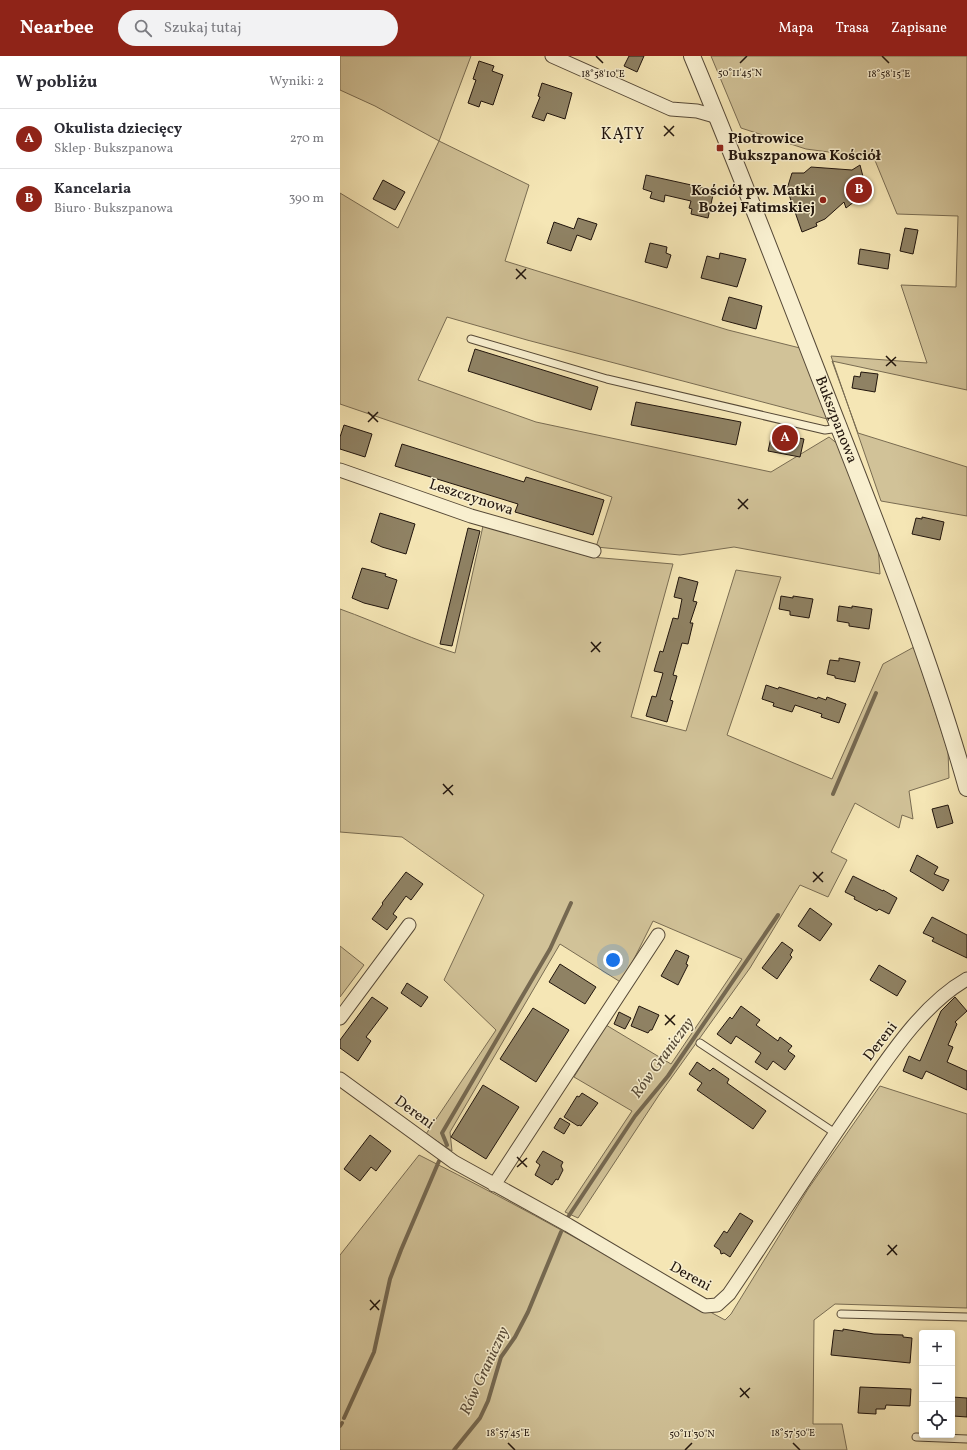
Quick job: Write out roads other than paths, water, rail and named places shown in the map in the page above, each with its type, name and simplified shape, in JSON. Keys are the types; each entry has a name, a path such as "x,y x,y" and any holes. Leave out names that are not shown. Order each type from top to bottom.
{"street":[{"path":"552,56 671,109 697,111 718,118"},
{"name":"Bukszpanowa","path":"692,56 718,118 901,585 938,690 963,755 967,788"},
{"name":"Leszczynowa","path":"340,470 471,516 594,551"},
{"path":"340,1018 409,925"},
{"path":"494,1185 658,935"},
{"name":"Dereni","path":"340,1079 454,1162 568,1225 705,1306 717,1305 729,1294 835,1133 890,1055 920,1019 957,985 967,979"}],"lane":[{"path":"471,339 607,379 825,430 839,428"},
{"path":"700,1043 835,1133"},
{"path":"841,1314 967,1317"},
{"path":"916,1437 967,1440"}],"waterway":[{"name":"Rów Graniczny","path":"833,794 876,693"},
{"path":"447,1145 442,1133 550,949 571,903"},
{"name":"Rów Graniczny","path":"568,1217 635,1116 668,1076 778,915"},
{"path":"344,1418 374,1352 390,1279 439,1161"},
{"name":"Rów Graniczny","path":"454,1450 480,1418 488,1401 501,1357 515,1337 528,1312 561,1232"}],"place":[{"name":"Piotrowice Bukszpanowa Kościół","path":"720,148"},
{"name":"Kancelaria","path":"859,190"},
{"name":"Kościół pw. Matki Bożej Fatimskiej","path":"823,200"},
{"name":"Okulista dziecięcy","path":"785,438"}],"district":[{"name":"KĄTY","path":"623,135"}]}
